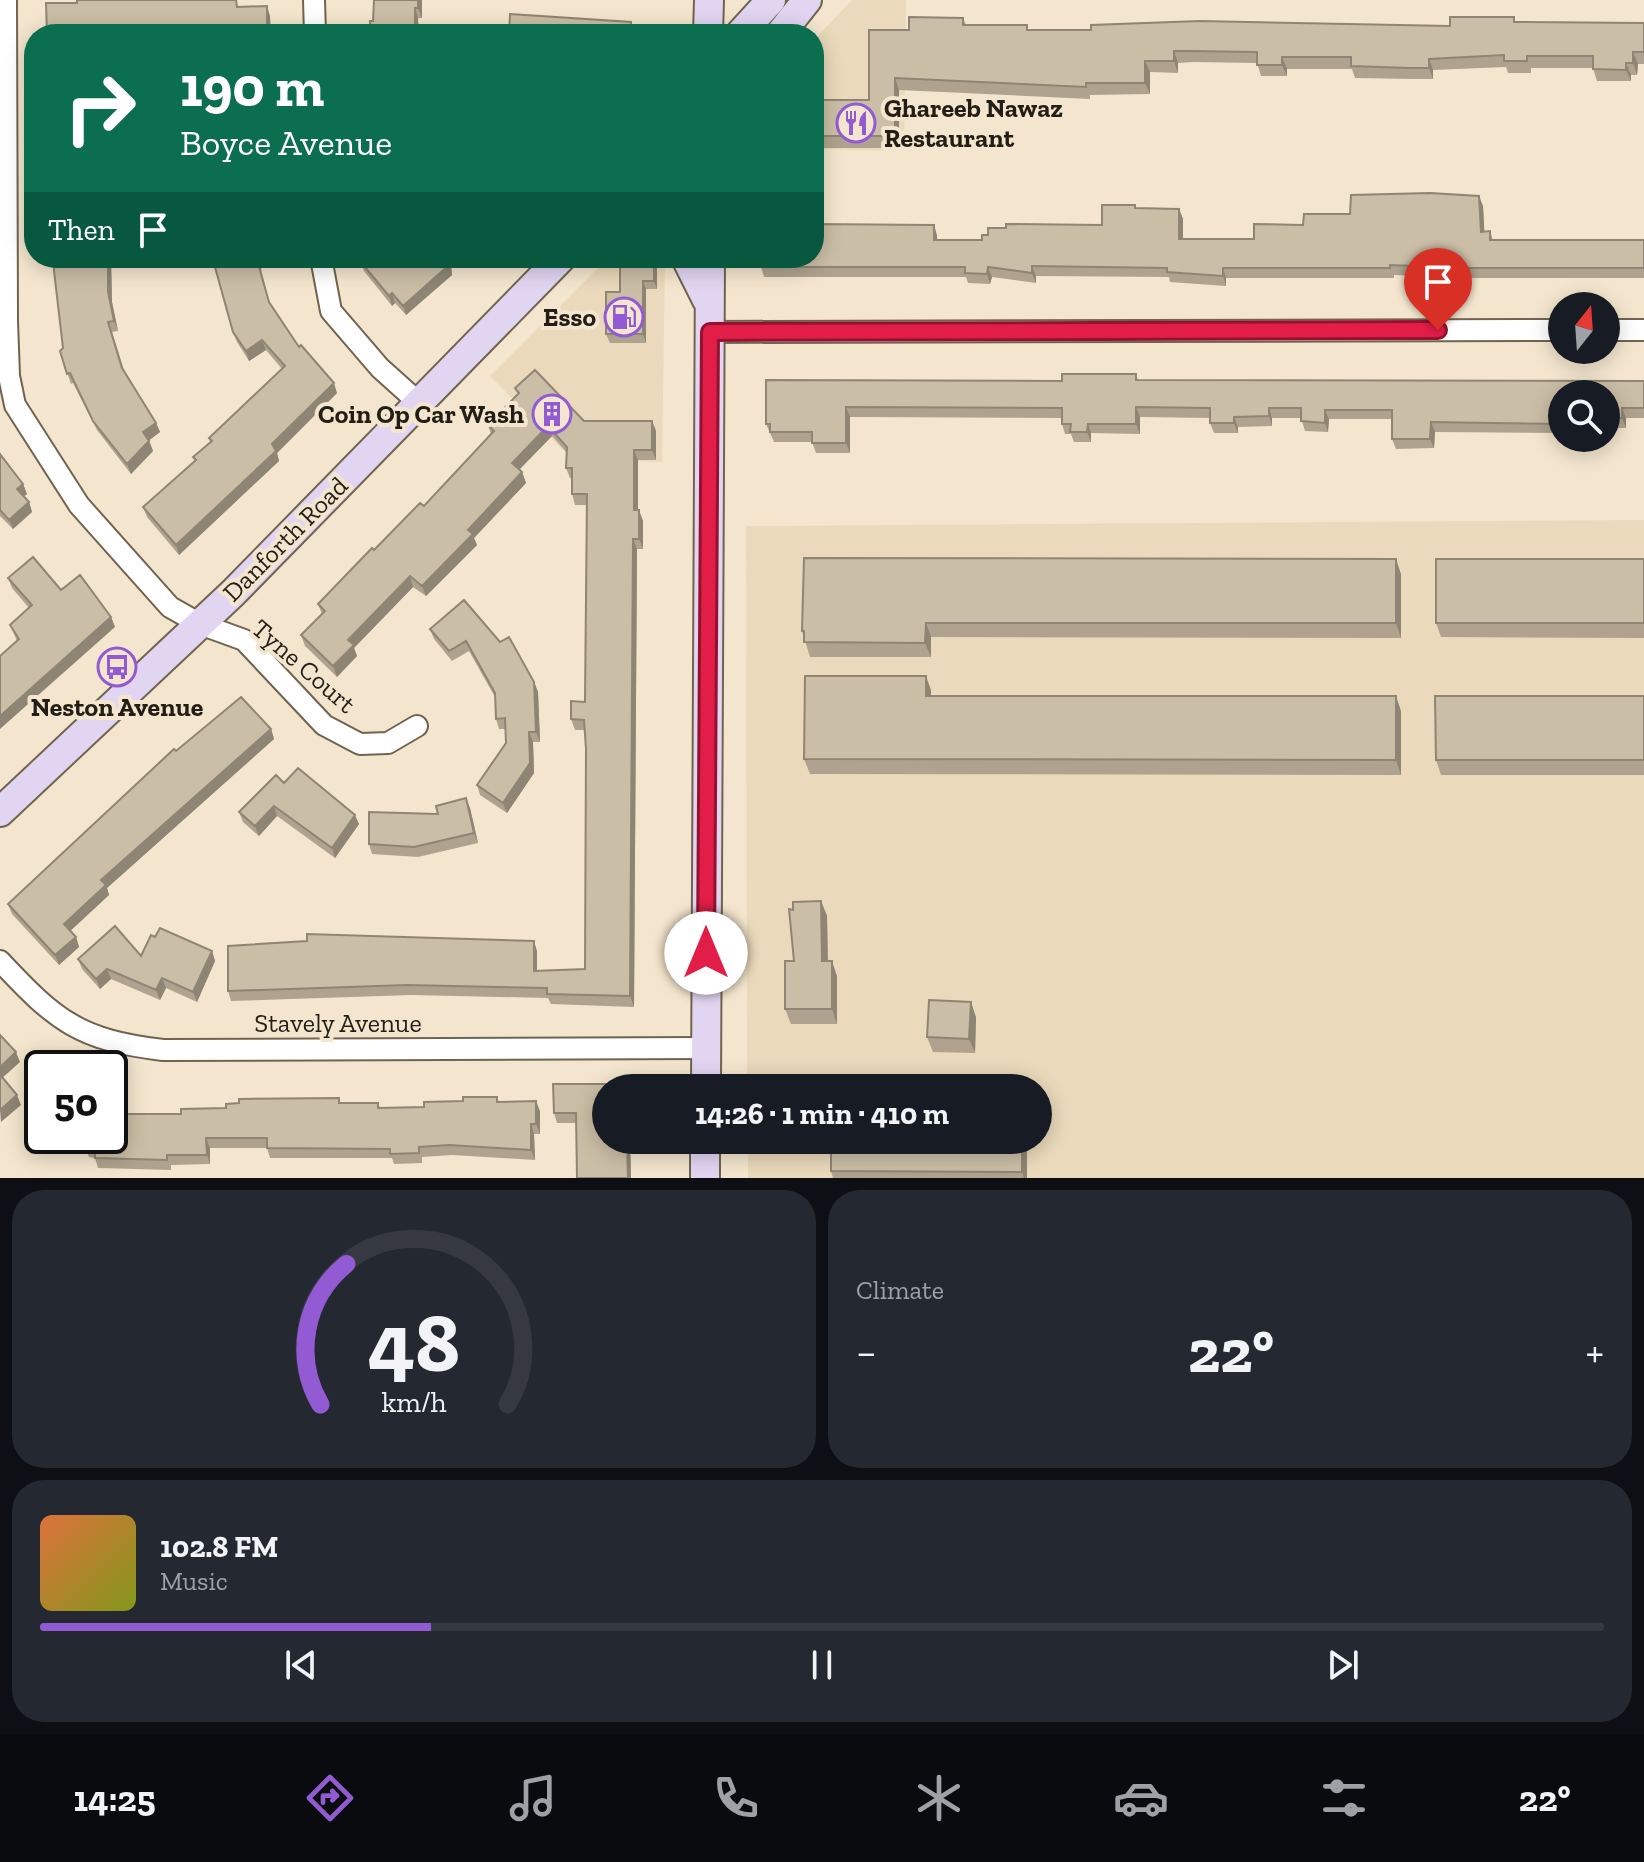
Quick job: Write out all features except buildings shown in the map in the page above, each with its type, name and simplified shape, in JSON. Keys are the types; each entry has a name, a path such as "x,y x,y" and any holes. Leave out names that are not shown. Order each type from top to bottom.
{"main road":[{"path":"708,24 709,0"},
{"path":"749,24 771,0"},
{"path":"788,24 807,0"},
{"name":"Danforth Road","path":"0,812 200,624 551,268"},
{"path":"690,268 710,319"},
{"path":"706,1074 710,268"},
{"path":"705,1154 705,1178"}],"street":[{"path":"6,0 8,408 79,505 170,607 200,624"},
{"path":"314,0 315,24"},
{"path":"323,268 331,311 380,368 419,403"},
{"path":"710,319 1548,330"},
{"path":"1620,330 1644,330"},
{"name":"Tyne Court","path":"200,624 244,640 324,725 360,744 388,743 417,726"},
{"name":"Stavely Avenue","path":"0,961 43,1008 70,1026 101,1040 135,1047 163,1050 706,1048"}],"shaded area":[{"path":"852,0 906,0 904,151 824,149 824,29"},
{"path":"598,268 665,268 662,462 572,459 490,376"},
{"path":"1644,520 1644,1178 748,1178 748,1154 1052,1154 1052,1074 747,1074 746,526"}],"place":[{"name":"Ghareeb Nawaz Restaurant","path":"856,123"},
{"name":"Esso","path":"624,317"},
{"name":"Coin Op Car Wash","path":"552,414"},
{"name":"Neston Avenue","path":"117,667"}],"route":[{"path":"706,953 710,332 1438,330"}]}
